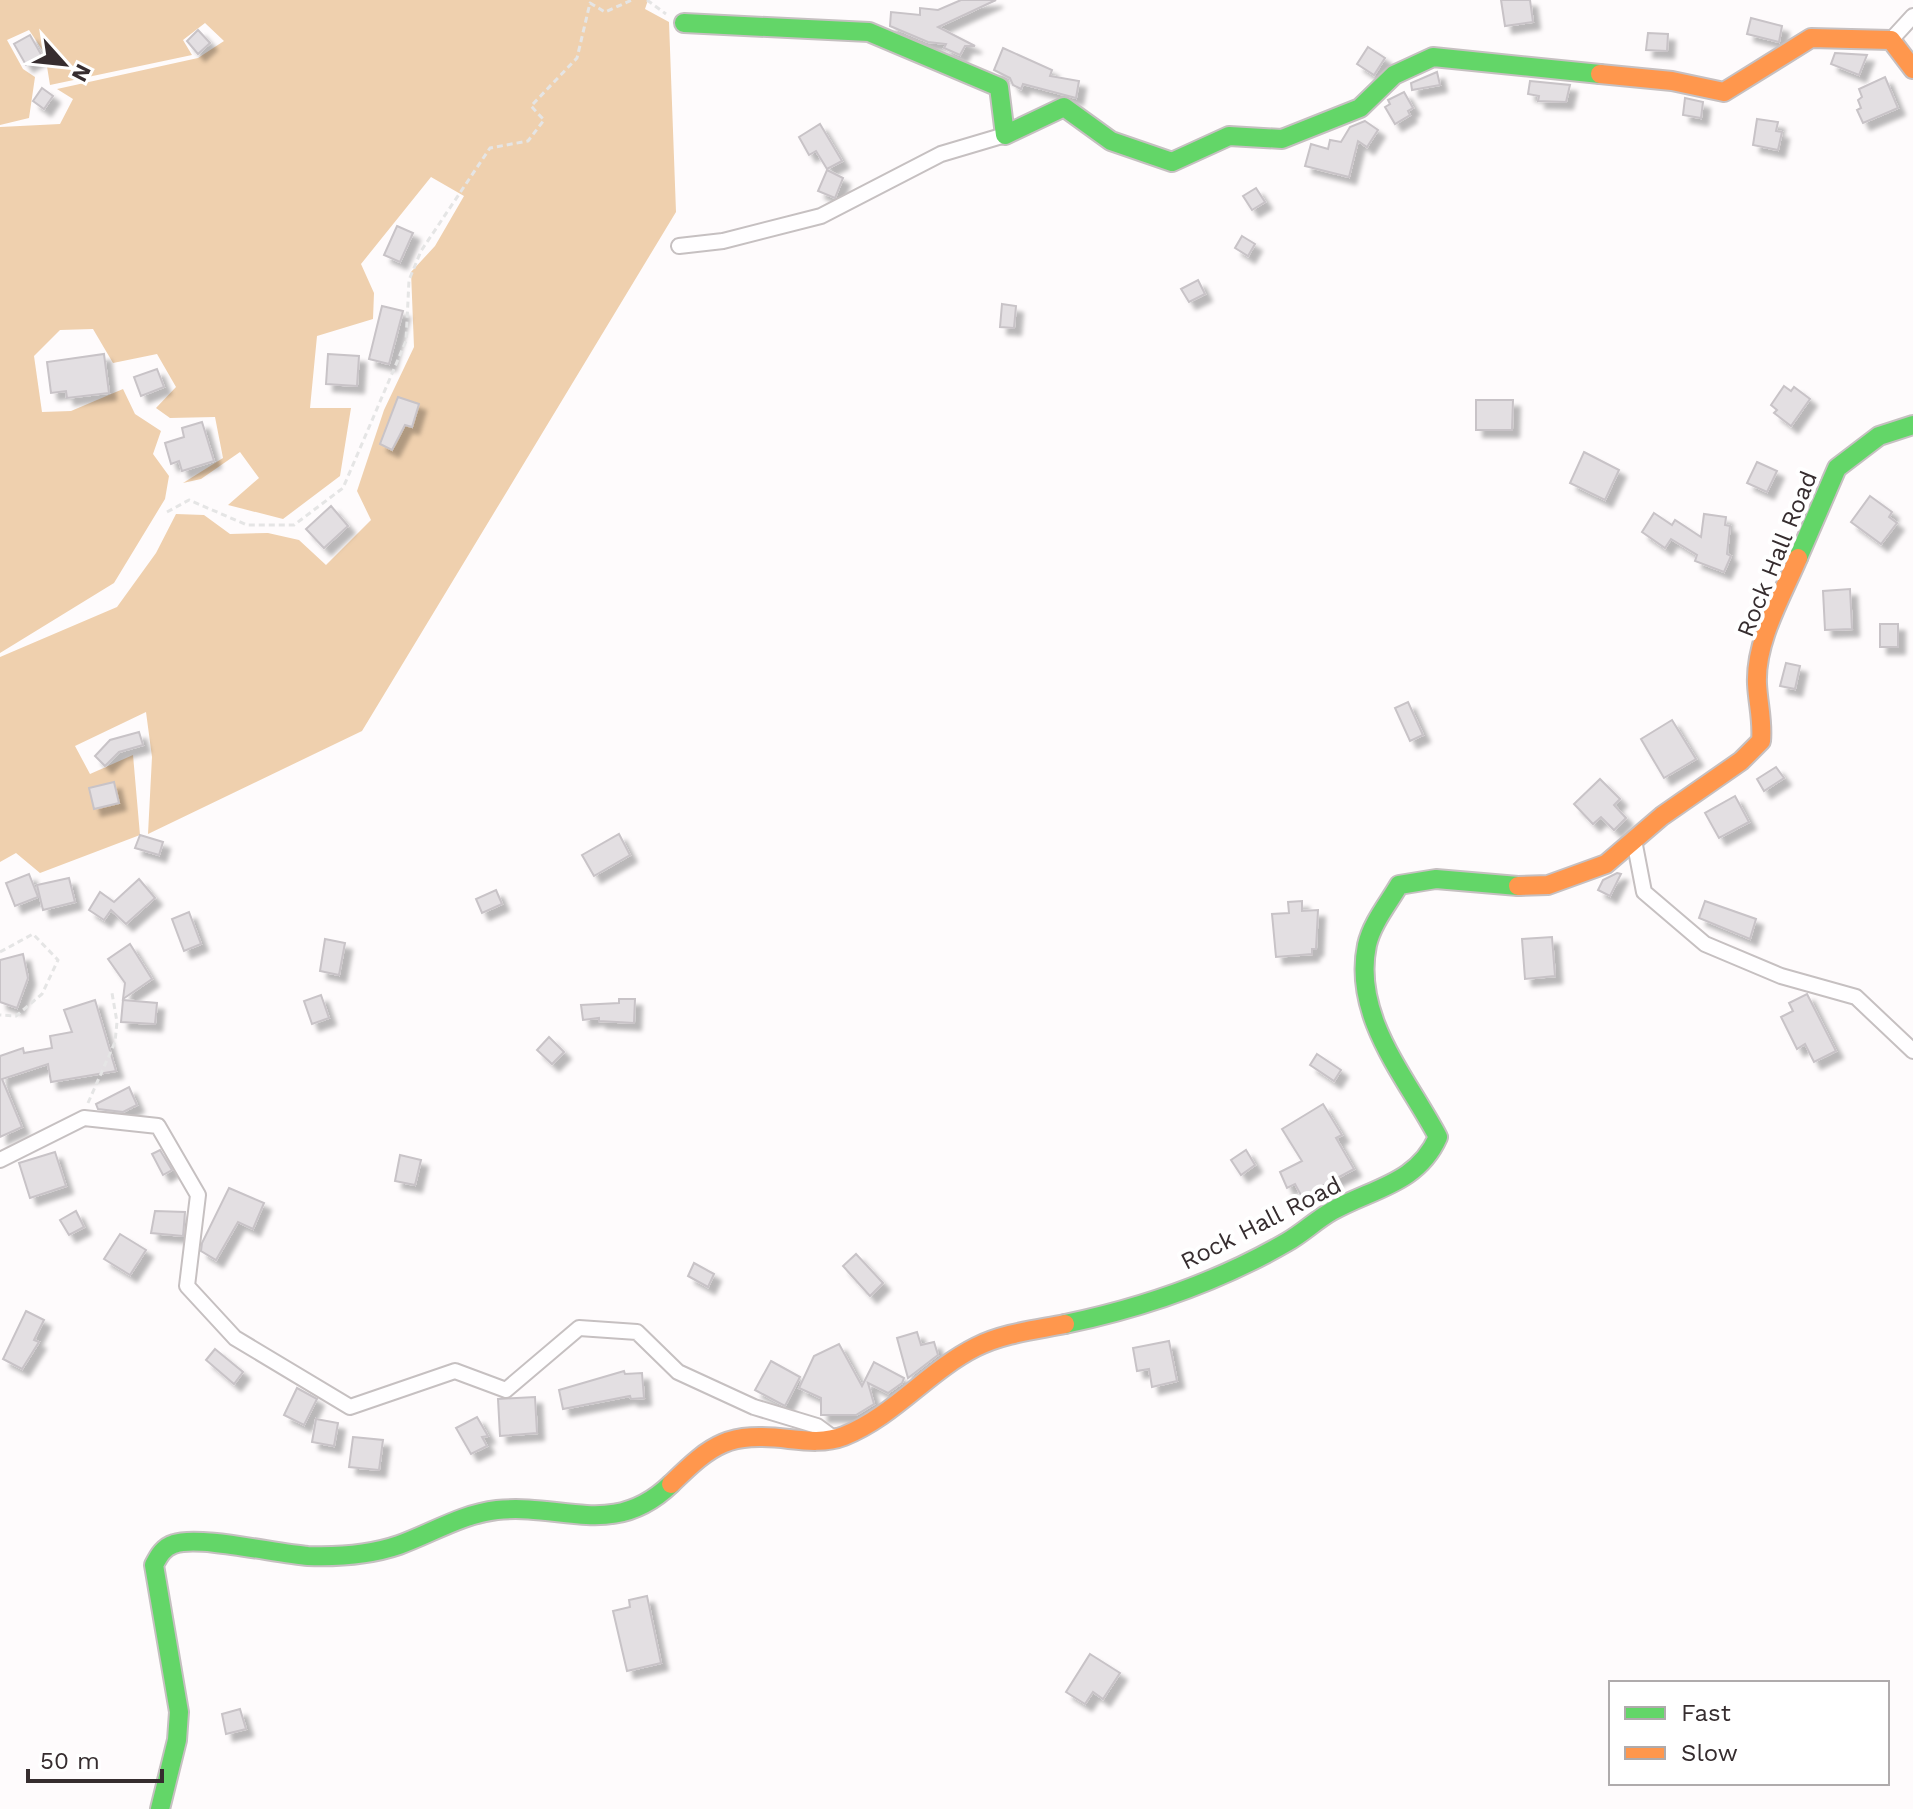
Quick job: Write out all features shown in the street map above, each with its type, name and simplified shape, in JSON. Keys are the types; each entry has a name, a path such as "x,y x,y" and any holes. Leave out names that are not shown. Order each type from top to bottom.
{"street":[{"path":"679,246 723,241 821,216 941,154 1005,135 1064,107 1111,141 1172,162 1229,136 1282,139 1360,108 1394,75 1433,57 1672,81 1724,92 1811,38 1891,40 1913,16"},
{"path":"684,23 869,32 999,87 1005,135"},
{"path":"1891,40 1913,69"},
{"name":"Rock Hall Road","path":"160,1809 177,1740 179,1712 154,1565 160,1551 173,1542 188,1541 298,1556 349,1557 392,1547 425,1532 492,1510 630,1513 655,1498 694,1458 728,1438 776,1438 820,1443 844,1436 908,1398 957,1358 997,1338 1169,1296 1258,1256 1301,1234 1331,1212 1416,1173 1432,1156 1438,1137 1397,1069 1367,1008 1368,944 1399,885 1436,879 1505,887 1548,885 1606,864 1662,816 1741,761 1761,741 1763,716 1757,682 1767,630 1837,468 1879,436 1913,425"},
{"path":"1634,840 1644,892 1705,944 1781,976 1856,997 1913,1051"},
{"path":"0,1160 84,1118 158,1126 198,1195 187,1286 235,1338 350,1407 455,1371 506,1390 579,1328 637,1332 678,1372 754,1407 817,1426 832,1437 844,1436"}],"path":[{"path":"167,512 189,500 247,525 294,525 343,488 406,341 409,280 421,251 490,148 528,141 544,120 531,106 577,58 590,3 605,12 632,0"},
{"path":"647,0 657,10 684,23"},
{"path":"0,952 33,934 58,960 42,994 16,1016 0,1015"},
{"path":"84,1118 115,1042 117,1022 112,993"}],"shaded area":[{"path":"0,0 648,0 645,9 669,22 676,212 362,731 148,834 152,757 146,712 75,746 90,774 133,755 140,835 40,873 16,853 0,862 0,657 117,607 156,553 176,514 204,515 230,534 268,533 299,540 326,565 371,520 357,491 384,410 414,347 411,272 435,246 464,196 431,177 361,264 374,293 373,319 317,336 310,408 351,408 340,476 283,519 228,505 259,478 240,452 201,479 183,483 223,458 215,417 170,418 156,408 176,387 157,354 113,363 93,329 60,330 34,356 42,412 71,411 123,389 135,414 161,431 153,454 169,476 165,499 114,583 0,653 0,127 60,124 73,99 57,89 198,58 224,41 205,23 183,40 192,55 50,85 45,54 29,30 7,40 23,69 35,77 29,118 0,125"}],"building":[{"path":"961,0 996,0 938,27 975,46 965,46 960,55 944,48 946,44 928,42 890,26 891,12 920,15 920,8 938,10"},
{"path":"1501,0 1530,0 1533,22 1505,26"},
{"path":"1751,18 1782,26 1779,42 1747,34"},
{"path":"198,30 210,43 198,54 187,41"},
{"path":"1648,33 1668,34 1667,51 1646,50"},
{"path":"30,35 42,56 26,65 14,44"},
{"path":"1368,47 1385,58 1374,75 1357,64"},
{"path":"1003,48 1052,70 1050,76 1079,81 1076,98 1023,84 1021,89 1013,85 1010,78 994,70"},
{"path":"1835,53 1867,55 1859,75 1831,64"},
{"path":"1437,72 1440,85 1412,90 1411,83"},
{"path":"1885,77 1898,108 1863,123 1857,110 1861,108 1859,89"},
{"path":"1530,81 1570,85 1566,102 1538,101 1539,96 1528,94"},
{"path":"42,88 53,96 44,109 33,101"},
{"path":"1404,92 1413,108 1408,111 1410,115 1395,124 1385,107 1390,104 1388,100"},
{"path":"1685,98 1703,102 1701,118 1683,115"},
{"path":"1757,119 1778,122 1776,131 1782,132 1778,150 1753,145"},
{"path":"1365,121 1378,130 1367,147 1358,141 1349,177 1305,166 1311,144 1328,149 1330,140 1341,142 1350,127"},
{"path":"820,124 842,161 827,169 816,151 809,155 799,137"},
{"path":"827,170 843,178 835,198 818,191"},
{"path":"1256,188 1265,202 1252,210 1243,196"},
{"path":"397,226 413,233 400,262 384,255"},
{"path":"1242,236 1255,244 1248,256 1235,248"},
{"path":"1198,280 1205,294 1189,302 1181,289"},
{"path":"1002,304 1016,306 1014,328 1000,327"},
{"path":"382,306 403,311 389,364 369,359"},
{"path":"104,354 109,393 67,398 66,391 51,393 47,362"},
{"path":"328,354 359,356 357,386 326,384"},
{"path":"157,369 164,387 141,396 134,377"},
{"path":"1784,386 1791,391 1794,387 1810,399 1791,426 1774,413 1777,410 1771,405"},
{"path":"398,397 419,404 412,427 405,425 392,450 380,444"},
{"path":"1476,400 1513,400 1512,430 1476,430"},
{"path":"202,422 214,461 182,471 179,461 171,464 165,443 184,437 182,428"},
{"path":"1584,452 1619,470 1605,500 1570,483"},
{"path":"1757,462 1777,471 1767,492 1747,483"},
{"path":"1870,496 1892,512 1889,517 1897,523 1881,544 1851,522"},
{"path":"331,506 348,526 324,548 306,529"},
{"path":"1654,513 1672,525 1675,520 1701,537 1704,514 1726,517 1725,525 1730,526 1727,554 1731,556 1724,572 1695,561 1697,555 1671,539 1665,548 1642,532"},
{"path":"1850,589 1852,629 1825,630 1823,591"},
{"path":"1880,624 1898,624 1898,647 1880,647"},
{"path":"1786,663 1800,666 1795,689 1780,686"},
{"path":"1408,702 1423,735 1410,741 1395,708"},
{"path":"1672,720 1696,759 1664,778 1641,739"},
{"path":"139,732 143,745 119,752 105,766 95,756 110,740"},
{"path":"1776,767 1784,778 1764,791 1757,779"},
{"path":"1600,779 1620,799 1614,805 1626,818 1614,830 1601,817 1593,824 1574,804"},
{"path":"114,782 119,803 94,809 89,788"},
{"path":"1735,796 1749,822 1719,838 1705,813"},
{"path":"619,834 630,855 594,876 582,855"},
{"path":"140,835 163,842 159,855 135,848"},
{"path":"29,874 38,897 15,906 6,883"},
{"path":"1621,874 1610,896 1598,890 1603,880"},
{"path":"69,878 75,902 43,910 37,885"},
{"path":"139,879 155,898 126,924 111,910 104,920 89,910 100,892 114,902"},
{"path":"496,890 502,904 482,913 476,899"},
{"path":"1302,901 1302,911 1318,910 1316,949 1312,949 1312,954 1276,957 1272,914 1289,913 1288,902"},
{"path":"1705,901 1756,919 1750,939 1699,918"},
{"path":"189,912 201,944 184,951 172,919"},
{"path":"1552,937 1555,976 1525,979 1522,939"},
{"path":"325,939 345,943 339,975 320,971"},
{"path":"130,944 152,979 123,999 125,983 108,959"},
{"path":"23,954 28,978 17,1008 0,1002 0,960"},
{"path":"1807,994 1836,1051 1814,1062 1805,1044 1797,1049 1781,1017 1793,1011 1789,1003"},
{"path":"321,995 329,1018 312,1024 304,1001"},
{"path":"619,999 635,999 634,1023 599,1021 599,1018 583,1020 581,1005 619,1003"},
{"path":"95,1000 116,1071 51,1082 48,1064 2,1079 22,1127 0,1137 0,1056 23,1048 24,1053 52,1048 50,1036 72,1032 64,1010"},
{"path":"123,1000 157,1003 155,1024 121,1022"},
{"path":"549,1037 564,1052 552,1064 537,1050"},
{"path":"1317,1054 1341,1070 1334,1081 1310,1065"},
{"path":"129,1087 137,1105 123,1112 98,1109 96,1104"},
{"path":"1323,1104 1342,1135 1336,1138 1354,1169 1302,1197 1295,1184 1287,1188 1280,1172 1302,1161 1282,1129"},
{"path":"160,1150 172,1170 163,1175 152,1154"},
{"path":"1246,1150 1255,1165 1241,1175 1231,1160"},
{"path":"55,1152 66,1186 30,1198 19,1163"},
{"path":"400,1155 421,1160 415,1185 395,1181"},
{"path":"229,1188 264,1203 253,1229 238,1222 216,1260 201,1251 202,1243"},
{"path":"76,1211 84,1227 69,1235 60,1220"},
{"path":"155,1211 185,1212 183,1236 151,1233"},
{"path":"120,1234 146,1250 130,1275 104,1259"},
{"path":"856,1254 883,1283 870,1296 843,1266"},
{"path":"694,1263 714,1274 708,1287 688,1276"},
{"path":"26,1311 44,1320 34,1340 39,1342 22,1369 3,1359"},
{"path":"917,1332 921,1345 934,1342 938,1355 908,1378 897,1338"},
{"path":"1169,1341 1177,1381 1152,1387 1149,1369 1137,1371 1133,1348"},
{"path":"839,1344 862,1386 874,1362 904,1378 902,1383 888,1393 868,1383 874,1404 856,1415 821,1415 821,1398 799,1388 814,1356"},
{"path":"215,1349 243,1372 234,1384 206,1360"},
{"path":"771,1361 800,1377 785,1406 755,1390"},
{"path":"624,1371 625,1374 642,1373 644,1398 631,1399 630,1396 563,1409 559,1390"},
{"path":"297,1388 317,1399 304,1425 284,1415"},
{"path":"535,1397 537,1433 500,1436 498,1399"},
{"path":"477,1417 488,1436 482,1437 487,1446 471,1454 456,1428"},
{"path":"316,1419 338,1423 334,1446 312,1442"},
{"path":"353,1437 383,1440 379,1470 349,1467"},
{"path":"647,1596 661,1663 627,1671 613,1611 630,1607 629,1600"},
{"path":"1090,1654 1120,1673 1103,1699 1093,1692 1085,1704 1066,1692"},
{"path":"240,1709 246,1729 226,1734 222,1714"}],"traffic: fast":[{"path":"684,23 869,32 999,87 1005,135 1064,107 1111,141 1172,162 1229,136 1282,139 1360,108 1394,75 1433,57 1600,74"},
{"path":"1798,558 1837,468 1879,436 1913,425"},
{"path":"1065,1324 1151,1302 1234,1269 1287,1242 1332,1211 1392,1183 1418,1165 1438,1137 1385,1046 1375,1022 1367,997 1364,972 1369,937 1399,885 1436,879 1518,886"},
{"path":"160,1809 177,1740 179,1712 154,1565 167,1547 201,1542 308,1556 354,1555 399,1545 484,1512 521,1509 608,1515 650,1501 671,1484"}],"traffic: slow":[{"path":"1600,74 1672,81 1724,92 1811,38 1891,40 1913,69"},
{"path":"1518,886 1548,885 1606,864 1662,816 1741,761 1761,741 1757,684 1760,652 1798,558"},
{"path":"671,1484 711,1450 736,1439 768,1437 816,1441 844,1436 879,1417 942,1368 976,1347 1009,1335 1065,1324"}]}
